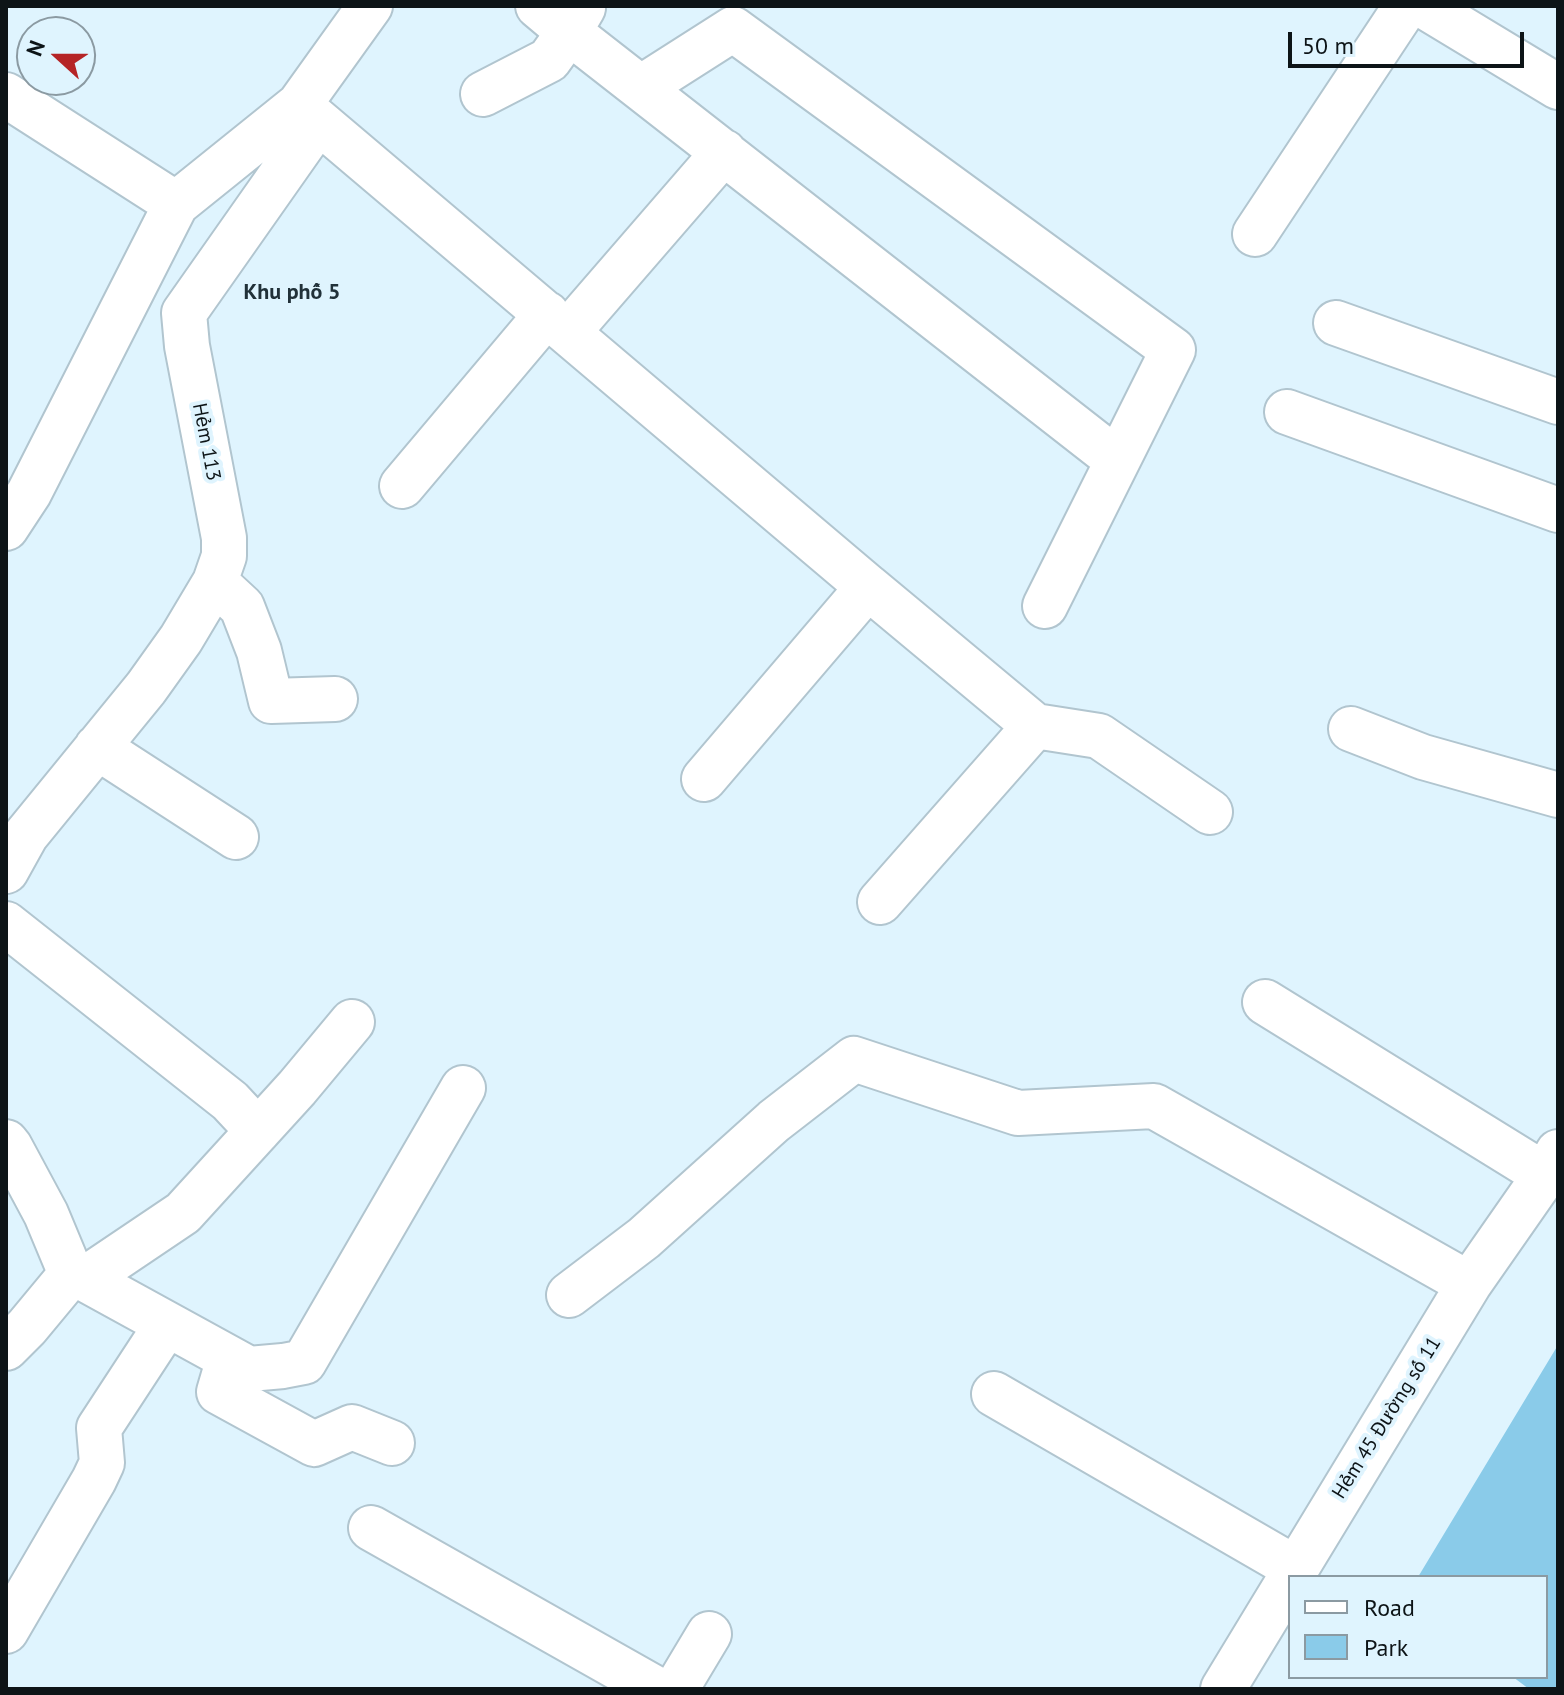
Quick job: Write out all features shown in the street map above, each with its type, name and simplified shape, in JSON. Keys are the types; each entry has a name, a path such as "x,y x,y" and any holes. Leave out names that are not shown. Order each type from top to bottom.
{"street":[{"path":"14,500 176,204 299,105 370,6"},
{"path":"1255,234 1430,9 1558,87"},
{"path":"483,94 549,60 564,15 642,87 1117,460"},
{"path":"642,87 718,18 1173,350 1045,606"},
{"path":"6,95 176,204"},
{"path":"299,105 564,315 868,587 1035,726 1099,736 1210,812"},
{"name":"Hẻm 113","path":"6,871 26,835 146,688 181,639 215,582 224,556 224,538 187,346 184,313 307,138 299,105"},
{"path":"402,486 724,152"},
{"path":"1336,323 1558,402"},
{"path":"1287,412 1558,510"},
{"path":"215,582 242,607 259,651 271,701 335,699"},
{"path":"704,779 868,587"},
{"path":"880,902 1035,726"},
{"path":"1351,729 1423,757 1558,795"},
{"path":"97,747 236,837"},
{"path":"6,924 230,1101 258,1131"},
{"path":"1265,1002 1551,1163"},
{"path":"6,1348 78,1276 183,1213 297,1088 352,1022"},
{"path":"569,1295 644,1238 774,1121 854,1059 1018,1113 1154,1106 1469,1284"},
{"path":"6,1142 78,1276 249,1369 283,1366 304,1362 463,1088"},
{"name":"Hẻm 45 Đường số 11","path":"1291,1575 1469,1284 1551,1163"},
{"path":"6,1631 102,1463 99,1428 167,1324"},
{"path":"229,1358 219,1392 314,1444 352,1427 392,1443"},
{"path":"994,1394 1295,1568"},
{"path":"371,1528 656,1689"},
{"name":"Hẻm 45 Đường số 11","path":"1223,1689 1288,1580"},
{"path":"676,1689 709,1634"}],"green space":[{"path":"1558,1345 1558,1689 1529,1689 1516,1679 1548,1679 1548,1575 1419,1575"}],"district":[{"name":"Khu phố 5","path":"292,293"}]}
